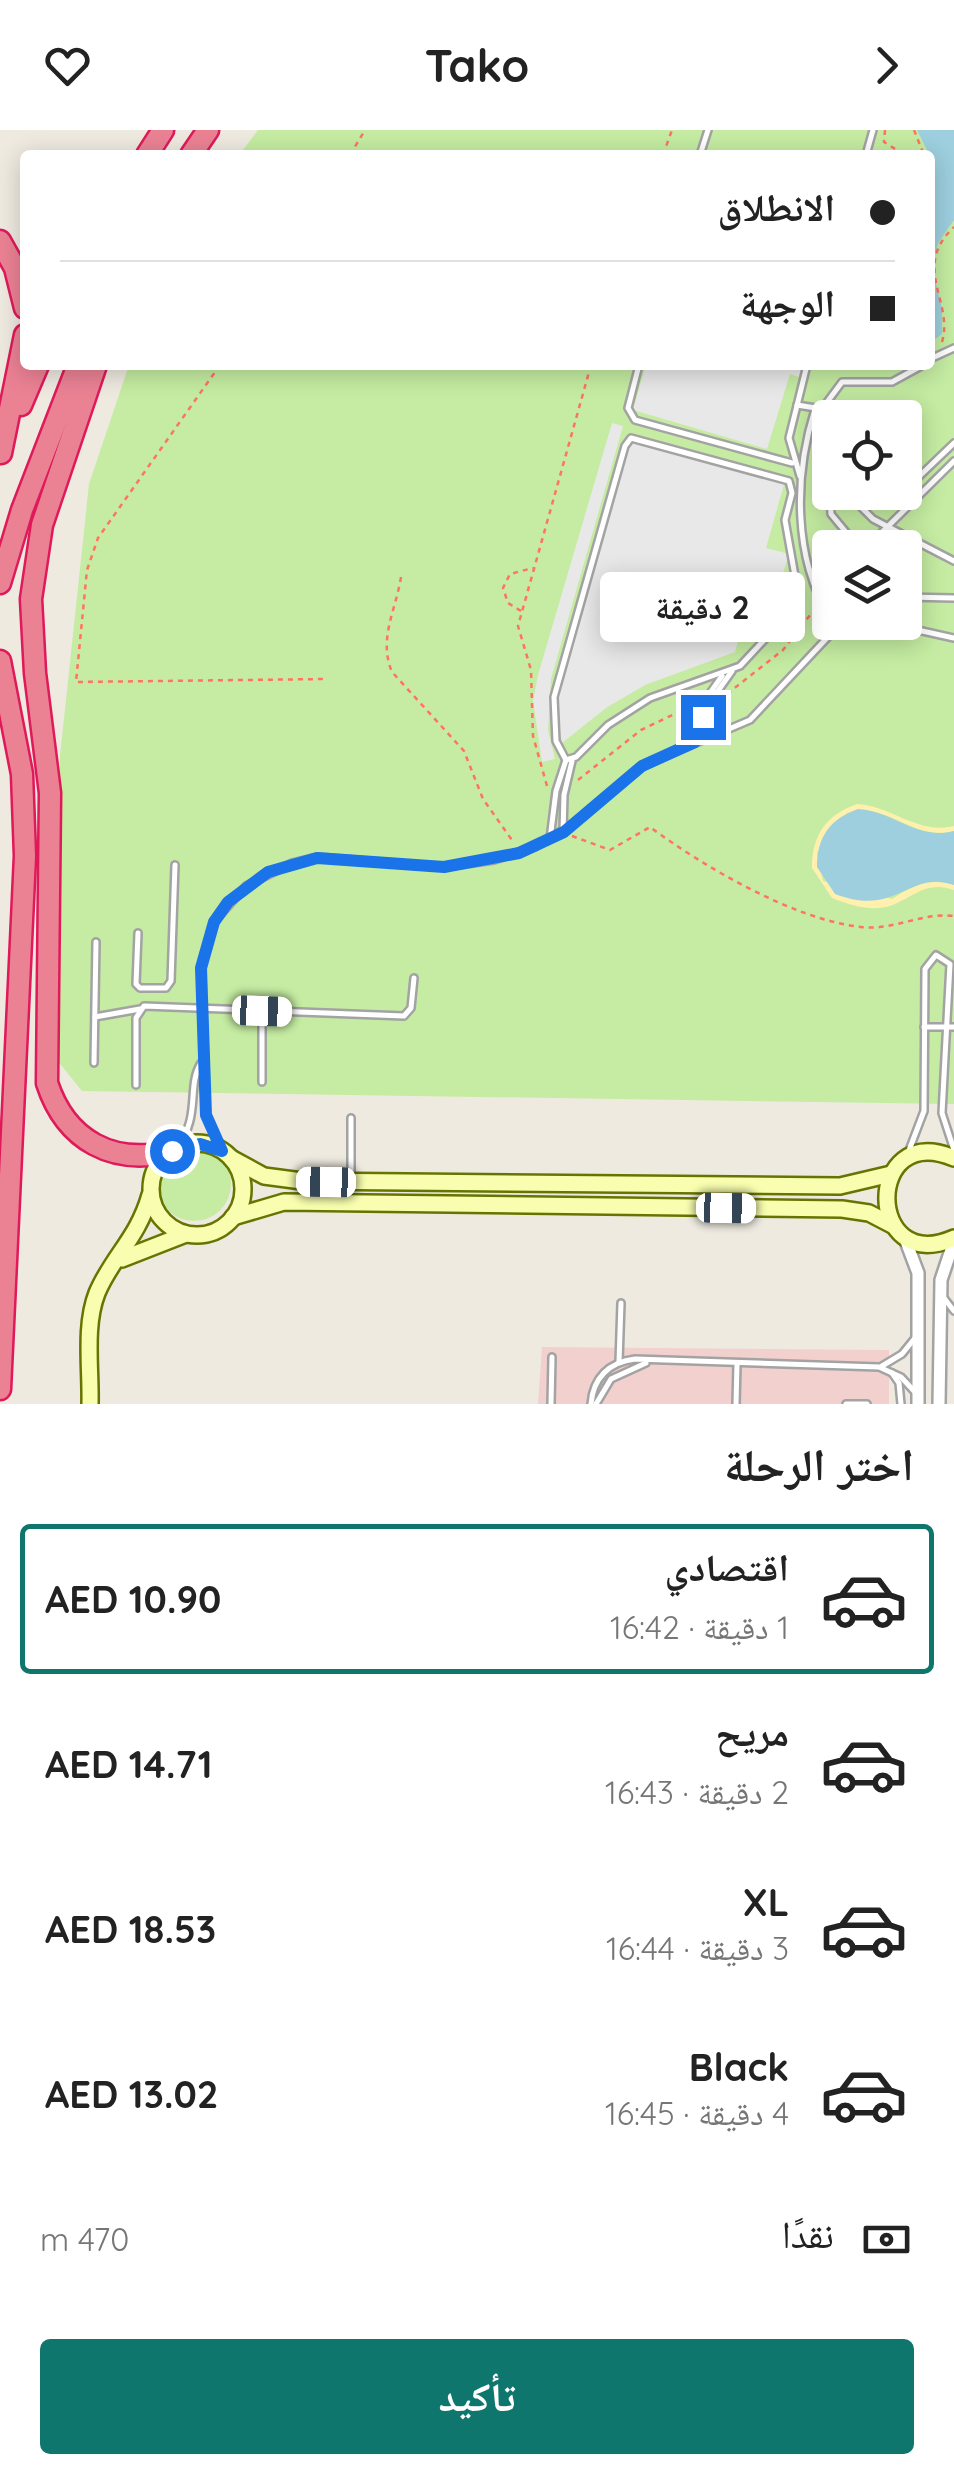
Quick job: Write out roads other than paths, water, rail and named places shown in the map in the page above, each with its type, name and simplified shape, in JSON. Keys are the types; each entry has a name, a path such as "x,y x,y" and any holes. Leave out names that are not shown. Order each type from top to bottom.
{"highway":[{"path":"0,242 15,268 20,288"},
{"path":"0,455 20,359"},
{"path":"0,455 36,370"},
{"path":"0,583 34,476 76,370"},
{"path":"94,370 42,526 32,599 34,673 50,792 47,1083 67,1124 104,1151 138,1157 174,1150"},
{"path":"0,660 16,734 24,815 0,1389 5,1404"}],"street":[{"path":"90,1404 92,1309 102,1283 139,1228 156,1168 174,1150 200,1144 264,1176 351,1182 840,1186 896,1168 926,1152 954,1158"},
{"path":"227,1155 238,1169 243,1194 233,1218"},
{"path":"896,1168 884,1200 918,1273 918,1400"},
{"path":"151,1191 161,1218 186,1234"},
{"path":"118,1261 186,1234 212,1233 233,1218 266,1205 302,1202 856,1210 930,1244 954,1239"},
{"path":"939,1404 940,1295 944,1265 954,1239"}],"lane":[{"path":"638,370 628,408 635,420 792,463"},
{"path":"801,483 792,463 789,438 807,370"},
{"path":"830,400 842,382 892,382 913,370"},
{"path":"797,406 812,408"},
{"path":"812,425 801,483 806,556 812,575"},
{"path":"564,832 569,759 556,741 554,697 625,446 632,438 791,484 785,520 797,574 793,600 770,634 732,670 706,704 695,742"},
{"path":"922,474 954,443"},
{"path":"936,460 945,469"},
{"path":"880,530 954,461"},
{"path":"831,510 846,530"},
{"path":"866,510 884,526 954,561"},
{"path":"806,556 812,566"},
{"path":"922,597 954,598"},
{"path":"922,630 954,638"},
{"path":"227,1155 208,1128 200,1008 201,968 214,922 228,902 268,872 317,858 444,867 519,853 564,832 625,778 680,747 750,720 819,640"},
{"path":"550,839 553,807 569,759 636,706 684,683 732,670"},
{"path":"680,747 724,674"},
{"path":"138,934 136,984 154,989 170,984 175,865"},
{"path":"94,1063 96,942"},
{"path":"896,1168 916,1139 924,1111 925,968 936,955 950,964 950,1046 942,1113 954,1150"},
{"path":"95,1017 153,1006 404,1016 411,1008 414,978"},
{"path":"153,1006 154,989"},
{"path":"136,1085 140,1009"},
{"path":"262,1011 262,1082"},
{"path":"924,1027 951,1027"},
{"path":"174,1150 194,1116 196,1071 201,1063"},
{"path":"351,1118 351,1182"},
{"path":"940,1295 954,1311"},
{"path":"619,1362 622,1304"},
{"path":"879,1367 902,1354 918,1332"},
{"path":"551,1404 552,1357"},
{"path":"593,1404 600,1376 619,1362 879,1367 890,1371 918,1400"},
{"path":"593,1404 621,1372 654,1362"},
{"path":"736,1404 737,1364"},
{"path":"890,1371 898,1383 901,1404"},
{"path":"846,1404 866,1404"}],"water":[{"path":"917,130 954,130 954,220 938,243 935,255 935,150 927,150"},
{"path":"935,280 942,309 942,334 935,339"},
{"path":"858,809 929,832 954,831 954,885 925,883 874,900 835,894 817,867 819,847 833,824"}]}
